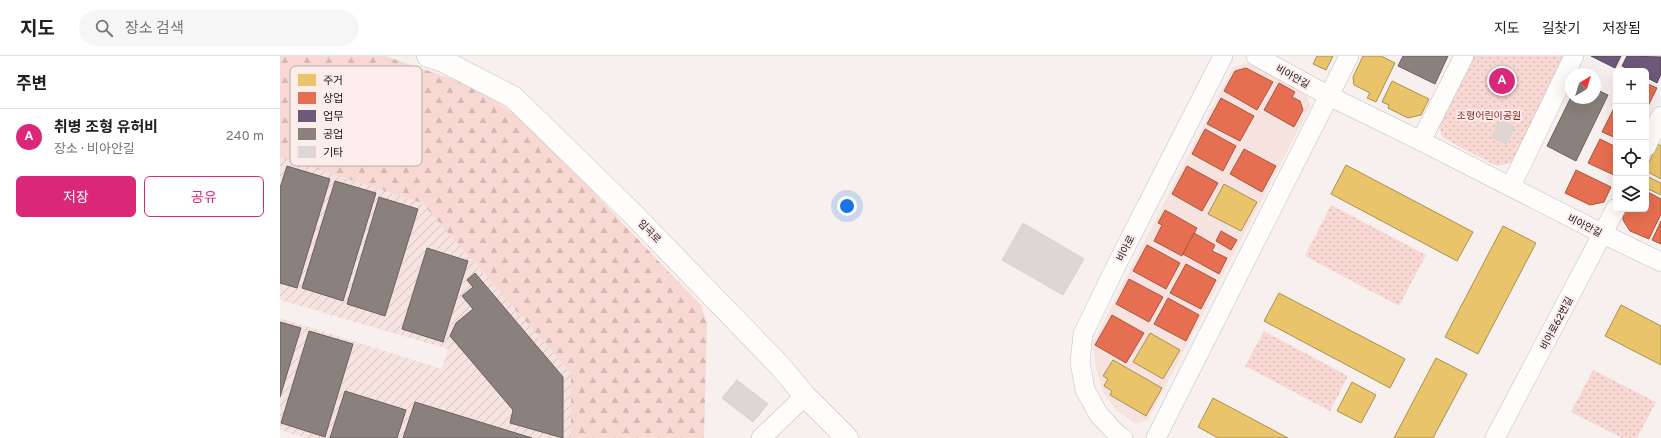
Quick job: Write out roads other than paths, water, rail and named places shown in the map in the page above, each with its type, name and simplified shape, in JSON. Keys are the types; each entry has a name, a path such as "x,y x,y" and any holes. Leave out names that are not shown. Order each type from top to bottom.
{"main road":[{"name":"임곡로","path":"428,56 443,61 513,97 633,214 781,367 805,396 847,438"}],"street":[{"name":"비아로","path":"1123,438 1119,436 1099,416 1085,390 1080,362 1083,334 1223,56"},
{"name":"비아안길","path":"1256,56 1329,96 1661,262"},
{"path":"1156,438 1349,56"},
{"path":"1421,141 1464,56"},
{"path":"1511,186 1574,56"},
{"path":"1649,141 1661,116"},
{"name":"비아로62번길","path":"1495,438 1614,212"},
{"path":"761,438 805,396"}],"place":[{"name":"취병 조형 유허비","path":"1502,81"}],"park label":[{"name":"조형어린이공원","path":"1489,115"}]}
